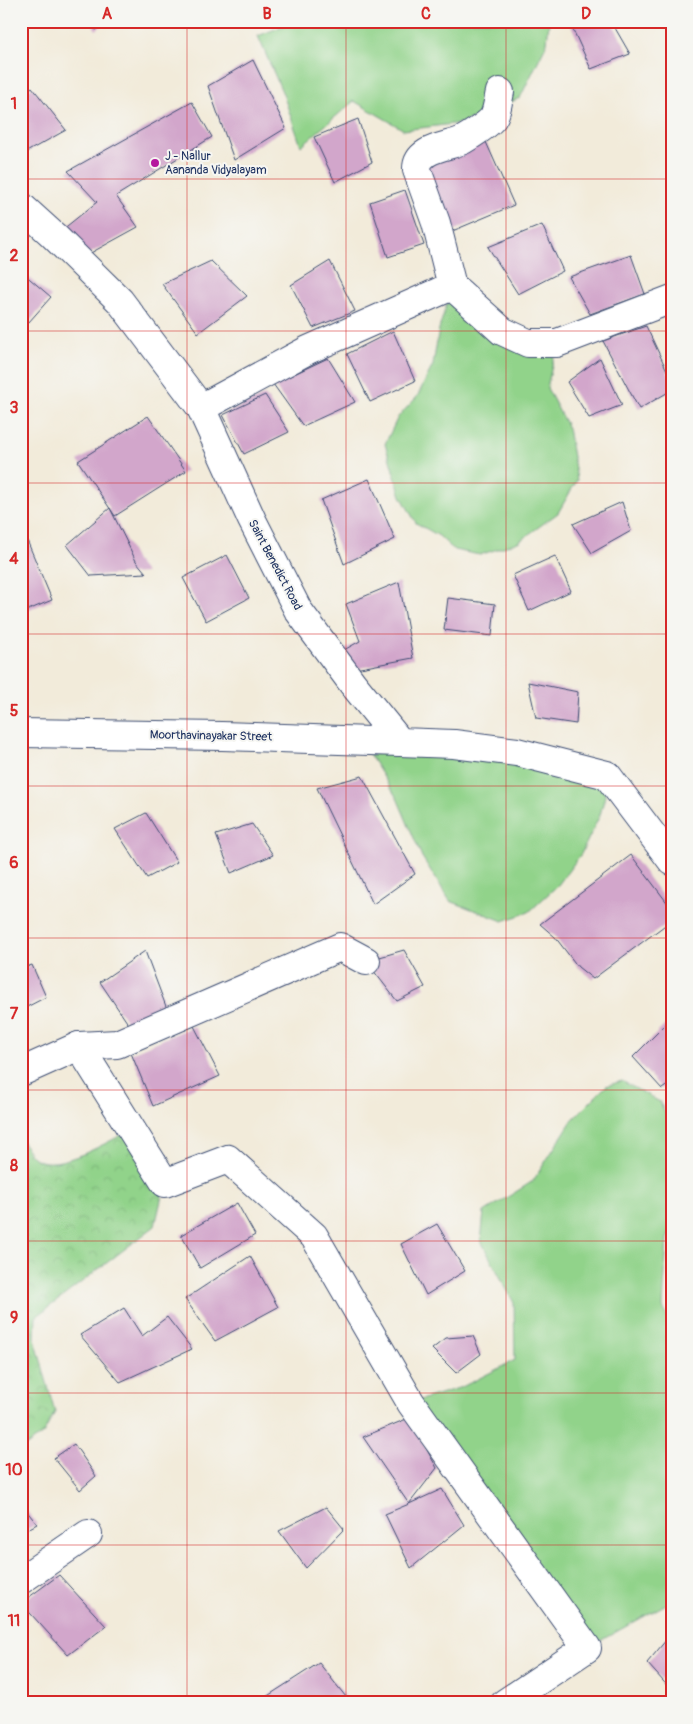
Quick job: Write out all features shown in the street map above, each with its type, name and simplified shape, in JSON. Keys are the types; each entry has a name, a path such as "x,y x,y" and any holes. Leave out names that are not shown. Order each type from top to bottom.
{"street":[{"path":"500,92 493,118 463,140 429,152 420,158 416,164 436,223 452,286 502,331 528,343 557,343 672,299"},
{"name":"Saint Benedict Road","path":"21,206 120,302 201,408 252,520 298,610 353,684 400,742"},
{"path":"201,408 308,350 452,286"},
{"name":"Moorthavinayakar Street","path":"21,734 201,735 400,742"},
{"path":"400,742 454,744 517,752 607,775 672,861"},
{"path":"21,1072 79,1046 117,1044 340,947 366,961"},
{"path":"79,1046 165,1183 228,1159 314,1236 411,1402 587,1648 505,1703"},
{"path":"21,1580 88,1534"}],"green space":[{"path":"295,21 549,21 547,43 520,98 461,123 404,130 354,101 301,146 283,94 258,36"},
{"path":"451,290 502,331 557,343 547,388 568,428 577,480 558,513 518,542 480,555 454,550 439,536 416,523 401,496 385,444 398,417 417,397 433,365 439,329"},
{"path":"361,741 604,774 605,796 600,815 581,854 558,885 529,912 503,921 450,901 422,857 397,798"},
{"path":"622,1081 660,1102 672,1129 672,1227 667,1239 663,1307 672,1328 672,1601 587,1648 411,1403 462,1387 515,1360 514,1303 481,1241 484,1212 533,1181 573,1119 606,1086"},
{"path":"133,1129 165,1183 155,1226 36,1317 35,1339 55,1412 43,1434 21,1450 21,1138 28,1152 34,1158 44,1162 56,1162 84,1154"}],"building":[{"path":"91,21 108,21 96,30"},
{"path":"569,21 611,21 630,54 591,69"},
{"path":"253,60 286,128 234,160 208,86"},
{"path":"32,87 66,130 21,155 21,95"},
{"path":"192,102 212,137 116,196 138,227 87,255 62,230 97,202 68,171"},
{"path":"358,119 372,162 335,182 314,137"},
{"path":"486,142 514,205 450,232 423,168"},
{"path":"405,190 424,245 388,257 370,202"},
{"path":"542,225 563,271 518,294 488,247"},
{"path":"631,255 645,294 590,314 569,277"},
{"path":"211,261 247,296 198,333 162,284"},
{"path":"330,261 355,311 313,328 291,285"},
{"path":"23,273 51,297 21,331 21,275"},
{"path":"646,326 672,381 672,390 639,409 603,341"},
{"path":"393,331 415,381 370,402 347,354"},
{"path":"328,358 355,402 303,426 273,384"},
{"path":"600,358 622,405 589,418 567,382"},
{"path":"265,395 289,432 244,454 223,415"},
{"path":"148,416 186,471 115,516 78,461"},
{"path":"369,479 395,539 344,564 321,500"},
{"path":"622,502 631,531 592,553 573,524"},
{"path":"110,508 136,561 146,573 91,576 67,545"},
{"path":"21,526 52,600 21,613"},
{"path":"227,555 249,598 206,621 183,578"},
{"path":"555,556 571,591 529,611 513,575"},
{"path":"399,582 413,658 355,669 344,650 360,641 346,604"},
{"path":"448,598 495,604 492,636 444,630"},
{"path":"528,682 578,692 576,724 536,718"},
{"path":"362,776 415,874 373,904 317,788"},
{"path":"146,813 177,862 147,878 115,829"},
{"path":"252,824 273,855 231,873 216,835"},
{"path":"631,855 672,909 672,920 593,979 578,967 555,937 540,924"},
{"path":"404,950 425,987 397,1001 366,961"},
{"path":"145,951 170,1017 135,1034 100,982"},
{"path":"32,965 46,997 21,1010 21,969"},
{"path":"672,1018 672,1082 662,1089 633,1057"},
{"path":"194,1026 220,1076 153,1106 131,1053"},
{"path":"237,1203 255,1235 200,1268 181,1235"},
{"path":"437,1224 465,1271 426,1295 401,1244"},
{"path":"250,1256 278,1307 215,1341 185,1299"},
{"path":"124,1308 142,1336 167,1317 192,1349 120,1382 80,1335"},
{"path":"473,1336 481,1354 456,1373 432,1349 446,1338"},
{"path":"409,1418 437,1468 409,1504 363,1437"},
{"path":"74,1444 96,1476 80,1490 54,1458"},
{"path":"442,1489 464,1525 411,1568 385,1514"},
{"path":"21,1504 37,1524 24,1531 21,1529"},
{"path":"326,1507 344,1529 306,1568 279,1531"},
{"path":"59,1575 106,1626 68,1655 21,1603"},
{"path":"672,1633 672,1691 647,1663"},
{"path":"319,1663 346,1697 339,1703 269,1703 266,1697"}],"place":[{"name":"J - Nallur Aananda Vidyalayam","path":"155,163"}]}
